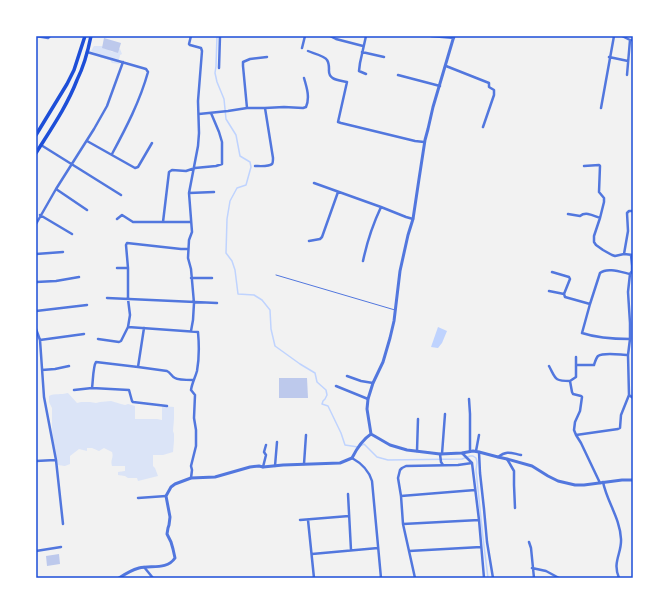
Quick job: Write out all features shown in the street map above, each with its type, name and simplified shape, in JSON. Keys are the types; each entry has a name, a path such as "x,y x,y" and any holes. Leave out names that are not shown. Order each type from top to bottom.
{"main road":[{"path":"36,153 41,145 52,118 55,104 74,70 85,36"},
{"path":"36,135 67,102 78,80 92,36"},
{"path":"55,104 57,109 62,109"}],"street":[{"path":"36,36 48,38 50,36"},
{"path":"191,36 189,44 200,47 202,51 199,89 199,133 195,168 189,193 192,232 189,240 188,258 191,269 194,303 191,331"},
{"path":"219,68 220,36"},
{"path":"302,48 305,36"},
{"path":"330,36 363,46"},
{"path":"366,36 359,71 366,74"},
{"path":"371,434 367,409 368,399 373,383 383,362 390,338 396,310 400,271 413,218 424,142 454,37 431,36"},
{"path":"601,108 614,36"},
{"path":"622,36 632,40 627,75"},
{"path":"308,51 325,57 329,64 328,74 330,77 347,82 338,122 416,142 424,142"},
{"path":"87,52 146,69 148,72 138,103 112,154"},
{"path":"362,52 384,56"},
{"path":"247,108 242,66 243,62 250,59 267,57"},
{"path":"609,57 628,61"},
{"path":"36,224 56,188 87,141 107,106 123,62"},
{"path":"446,66 489,83 489,87 494,90 494,95 483,127"},
{"path":"398,75 440,86"},
{"path":"199,114 247,108 306,107 308,104 308,95 304,78"},
{"path":"255,166 268,166 273,163 265,108"},
{"path":"162,222 169,172 175,170 186,172 195,168 222,164 222,142 211,113"},
{"path":"87,141 135,168 138,167 152,143"},
{"path":"41,145 121,195"},
{"path":"576,435 620,428 621,415 629,396 628,355 632,323 628,292 632,255 624,254 615,256 603,250 594,242 594,236 604,202 604,198 599,192 600,166 584,166"},
{"path":"314,183 406,217 413,218"},
{"path":"56,188 87,210"},
{"path":"189,193 214,192"},
{"path":"309,241 320,239 322,237 338,192"},
{"path":"363,261 372,228 381,207"},
{"path":"624,254 628,231 627,213 629,211 633,211"},
{"path":"568,214 580,216 585,213 600,218"},
{"path":"117,219 122,215 133,222 192,222"},
{"path":"40,216 72,234"},
{"path":"98,339 119,342 121,341 128,327 130,315 128,299 127,243 188,249"},
{"path":"36,254 63,252"},
{"path":"117,268 128,268"},
{"path":"630,339 614,339 591,336 582,333 600,273 603,270 631,272"},
{"path":"552,272 569,277 570,279 564,294"},
{"path":"36,282 56,281 79,277"},
{"path":"191,278 212,278"},
{"path":"549,291 564,294 565,297 590,304"},
{"path":"108,298 217,303"},
{"path":"36,311 87,305"},
{"path":"128,327 197,331 198,333 197,369 191,390 194,395 194,418 196,430 196,446 190,466 192,470 192,478"},
{"path":"138,367 144,328"},
{"path":"36,329 40,340 44,397 56,460 63,524"},
{"path":"40,340 84,334"},
{"path":"577,365 594,365 597,358 603,354 628,355"},
{"path":"549,366 557,380 570,381 576,377 576,357"},
{"path":"92,388 94,364 96,362 167,371 171,372 172,376 175,378 193,380"},
{"path":"42,370 69,366"},
{"path":"347,376 373,383"},
{"path":"570,381 572,392 575,395 582,397 580,411 575,422 574,430 601,482 617,518 621,537 621,544 616,562 616,573 619,578"},
{"path":"336,386 368,399"},
{"path":"74,390 92,388 129,390 133,402 167,406"},
{"path":"629,396 633,398"},
{"path":"469,399 470,451"},
{"path":"443,465 441,462 441,454 445,414"},
{"path":"417,451 418,419"},
{"path":"119,578 138,568 167,565 175,558 167,534 170,525 170,517 166,496 171,487 192,478 215,477 259,466 340,463 352,458 357,449 371,434"},
{"path":"371,434 390,445 403,450 441,454 463,454 470,451 477,451 532,466 548,476 575,485 633,480"},
{"path":"304,464 306,435"},
{"path":"479,435 477,451 487,542 493,578"},
{"path":"275,466 277,442"},
{"path":"263,467 266,455 264,452 266,445"},
{"path":"498,457 507,452 521,455"},
{"path":"463,454 472,462 484,578"},
{"path":"352,458 361,463 370,475 372,482 381,578"},
{"path":"507,459 514,471 515,508"},
{"path":"36,461 56,460"},
{"path":"415,578 403,524 402,496 398,473 406,466 458,465 472,462"},
{"path":"402,496 475,490"},
{"path":"348,494 351,550"},
{"path":"138,498 166,496"},
{"path":"300,520 349,516"},
{"path":"308,520 314,578"},
{"path":"403,524 479,520"},
{"path":"529,542 534,578"},
{"path":"36,551 61,547"},
{"path":"409,551 481,547"},
{"path":"312,554 378,548"},
{"path":"144,567 153,578"},
{"path":"532,568 543,570 559,578"},
{"path":"552,574 553,578"}],"lane":[{"path":"276,275 396,310"}],"shaded area":[{"path":"94,46 102,46 113,52 117,48 120,49 122,54 120,55 119,60 116,61 120,64 112,63 110,60 101,58 91,51"},
{"path":"68,393 77,403 111,401 135,406 135,419 162,420 162,406 174,407 173,452 163,455 153,455 153,466 158,476 138,481 137,478 128,478 118,475 118,472 125,471 125,466 112,466 112,452 104,448 99,451 92,448 87,448 87,451 79,449 70,456 70,464 65,466 58,465 56,455 53,451 52,408 49,402 49,396"}],"water":[{"path":"438,327 447,331 438,348 431,347"}],"building":[{"path":"104,38 121,43 118,53 102,48"},
{"path":"279,378 307,378 308,398 279,398"},
{"path":"59,554 60,564 47,566 46,556"}],"waterway":[{"path":"217,36 215,73 224,99 226,119 236,135 240,156 250,162 251,167 246,185 237,188 230,201 227,219 226,253 232,261 235,270 238,294 254,295 262,300 270,310 271,329 275,346 315,373 317,382 326,390 327,395 322,404 328,406 345,445 358,447 364,444 377,457 388,460 462,459 470,456 476,458 488,578"}]}
